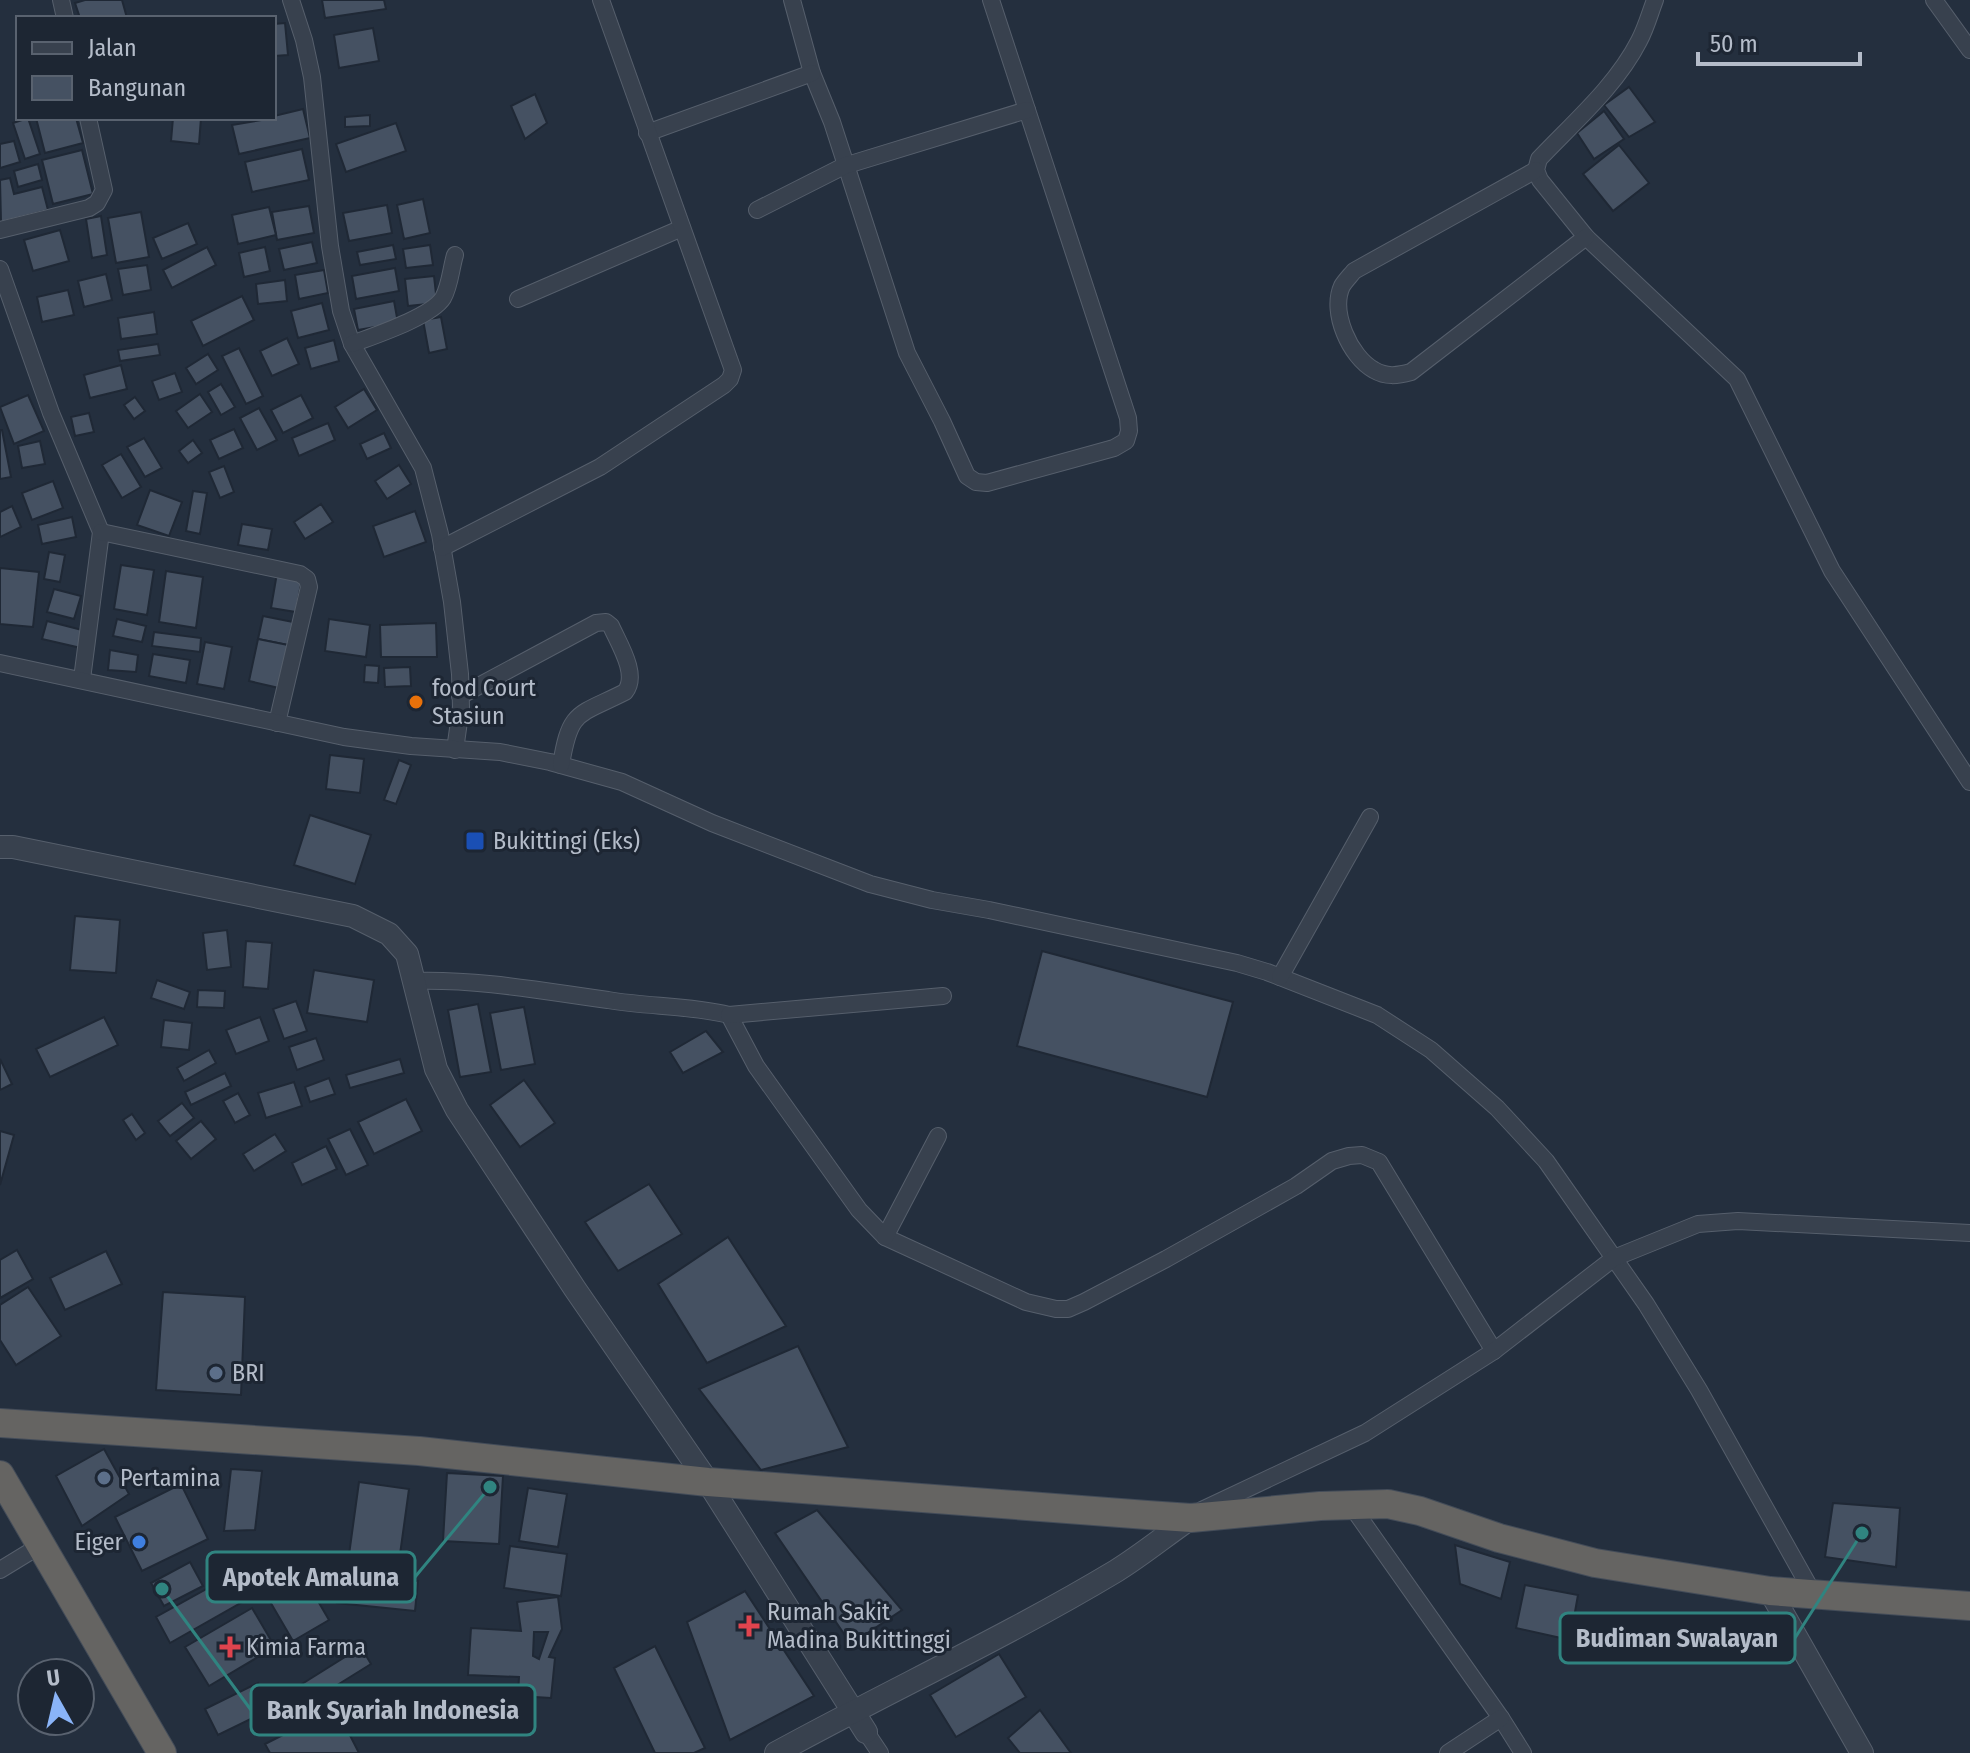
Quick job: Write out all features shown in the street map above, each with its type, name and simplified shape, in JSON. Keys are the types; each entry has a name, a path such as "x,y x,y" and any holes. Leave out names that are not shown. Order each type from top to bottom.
{"highway":[{"path":"0,1423 419,1451 708,1482 1191,1518 1350,1504 1388,1504 1595,1563 1770,1591 1970,1606"},
{"path":"0,1475 162,1753"}],"street":[{"path":"291,0 312,77 335,281 352,344 423,468 442,548 452,602 460,696 455,750"},
{"path":"442,548 600,467 730,379 732,361 601,0"},
{"path":"792,0 812,73 832,122 907,353 967,476 976,482 987,483 1114,448 1126,441 1129,431 1128,418 991,0"},
{"path":"1655,0 1640,39 1624,66 1539,159 1536,170 1540,180 1586,237 1737,379 1832,571 1970,782"},
{"path":"1934,0 1970,50"},
{"path":"647,133 812,73"},
{"path":"757,210 844,166 1027,110"},
{"path":"0,230 89,208 97,203 104,190 88,120"},
{"path":"1536,170 1354,271 1342,285 1338,300 1342,326 1354,352 1372,370 1389,376 1411,372 1586,237"},
{"path":"518,299 682,228"},
{"path":"352,344 402,325 436,307 446,293 455,255"},
{"path":"0,269 3,287 51,413 101,532 82,679"},
{"path":"101,532 300,574 307,579 309,587 277,723"},
{"path":"460,696 596,623 606,622 611,626 631,675 631,685 625,692 577,716 570,724 561,765"},
{"path":"0,663 344,737 500,752 561,765 622,782 712,823 870,884 932,900 1237,963 1377,1015 1431,1050 1497,1108 1546,1161 1646,1304 1699,1390 1814,1595"},
{"path":"1280,977 1370,817"},
{"path":"0,847 13,847 353,916 389,934 407,954 436,1069 457,1110 583,1302 708,1482 880,1753"},
{"path":"413,981 491,982 609,1001 699,1008 729,1015 943,996"},
{"path":"729,1015 772,1090 859,1210 885,1237 1026,1302 1068,1309 1166,1259 1296,1186 1332,1161 1362,1155 1379,1162 1494,1351"},
{"path":"885,1237 938,1136"},
{"path":"776,1753 1021,1625 1118,1570 1202,1509 1365,1433 1494,1351 1614,1258 1698,1224 1719,1220 1970,1233"},
{"path":"1350,1504 1523,1753"},
{"path":"0,1570 41,1545"},
{"path":"1770,1591 1862,1753"},
{"path":"1448,1753 1501,1718"}],"building":[{"path":"122,0 126,16 79,16 75,3"},
{"path":"322,0 384,0 386,9 325,18"},
{"path":"285,23 288,55 276,56 276,24"},
{"path":"373,28 379,61 339,68 334,35"},
{"path":"1629,87 1655,122 1629,137 1604,105"},
{"path":"535,94 547,123 525,139 511,106"},
{"path":"303,109 310,138 239,154 232,125 276,120 276,116"},
{"path":"1604,111 1624,139 1594,159 1577,133"},
{"path":"370,115 370,126 345,127 345,117"},
{"path":"29,120 40,154 25,159 13,123"},
{"path":"37,120 77,120 83,143 45,153"},
{"path":"173,120 201,120 199,144 171,141"},
{"path":"396,123 406,151 346,172 336,144"},
{"path":"14,141 20,162 0,168 0,144"},
{"path":"1619,145 1649,183 1613,211 1583,174"},
{"path":"302,149 309,180 252,192 245,162"},
{"path":"82,150 93,194 53,204 42,160"},
{"path":"38,164 42,180 18,187 14,171"},
{"path":"10,178 14,194 42,187 48,210 1,222 0,180"},
{"path":"423,199 430,233 404,239 397,205"},
{"path":"387,205 392,233 349,241 343,213"},
{"path":"309,206 314,233 277,240 272,212"},
{"path":"269,207 276,235 238,244 232,215"},
{"path":"141,212 149,257 116,263 108,218"},
{"path":"101,216 107,255 92,258 86,219"},
{"path":"188,223 197,244 162,259 153,238"},
{"path":"60,230 69,261 33,271 24,240"},
{"path":"312,242 317,263 284,270 279,249"},
{"path":"393,245 396,259 360,265 357,252"},
{"path":"430,245 433,265 406,268 403,249"},
{"path":"207,247 216,265 172,288 163,270"},
{"path":"265,247 270,271 244,277 239,253"},
{"path":"147,265 151,290 123,295 118,269"},
{"path":"395,268 399,291 356,299 352,276"},
{"path":"324,270 328,293 299,299 295,275"},
{"path":"106,274 112,300 84,307 78,281"},
{"path":"434,276 437,303 408,306 405,279"},
{"path":"285,280 287,301 258,304 256,284"},
{"path":"68,290 74,315 42,322 37,297"},
{"path":"242,296 254,320 203,346 191,321"},
{"path":"394,301 398,323 358,330 354,309"},
{"path":"322,303 329,330 298,338 291,311"},
{"path":"154,312 157,334 121,339 118,318"},
{"path":"441,317 447,349 429,353 423,320"},
{"path":"287,338 299,364 272,376 260,351"},
{"path":"334,340 339,361 311,369 305,348"},
{"path":"158,344 160,355 120,361 118,350"},
{"path":"239,348 263,396 246,404 222,356"},
{"path":"208,354 218,370 196,384 186,368"},
{"path":"121,365 127,389 90,398 84,375"},
{"path":"175,373 182,392 159,400 152,381"},
{"path":"221,384 235,407 221,415 208,392"},
{"path":"364,389 377,410 348,428 335,407"},
{"path":"200,394 212,412 188,428 176,411"},
{"path":"28,395 44,431 14,444 0,407"},
{"path":"301,395 313,418 283,433 271,410"},
{"path":"135,397 145,411 134,419 124,405"},
{"path":"259,408 277,440 257,450 240,418"},
{"path":"89,413 94,432 75,436 71,417"},
{"path":"328,423 335,440 299,456 292,438"},
{"path":"234,429 243,448 219,459 210,440"},
{"path":"0,430 11,477 0,479"},
{"path":"384,433 391,448 367,459 360,444"},
{"path":"144,438 162,468 145,477 127,447"},
{"path":"193,440 202,453 188,463 179,451"},
{"path":"40,441 45,464 22,468 18,446"},
{"path":"121,454 141,487 122,498 102,465"},
{"path":"399,465 411,484 387,499 375,481"},
{"path":"224,466 234,492 220,498 209,472"},
{"path":"53,481 63,508 32,520 22,493"},
{"path":"150,490 182,502 169,536 137,525"},
{"path":"193,491 207,493 200,534 186,531"},
{"path":"321,504 333,522 305,539 294,522"},
{"path":"12,506 21,527 0,537 0,512"},
{"path":"415,511 426,542 384,557 373,526"},
{"path":"72,517 76,537 42,544 38,525"},
{"path":"242,524 272,529 268,550 238,545"},
{"path":"49,552 65,555 60,582 44,579"},
{"path":"121,565 154,570 147,615 114,609"},
{"path":"0,568 39,572 33,627 0,624"},
{"path":"166,571 203,577 196,628 159,622"},
{"path":"277,573 302,578 296,612 271,608"},
{"path":"54,589 81,596 74,619 47,612"},
{"path":"263,616 293,622 288,645 258,639"},
{"path":"117,619 146,626 142,642 113,636"},
{"path":"329,619 370,625 366,657 325,651"},
{"path":"47,621 86,631 81,648 42,639"},
{"path":"436,623 437,657 381,657 380,625"},
{"path":"154,632 201,638 200,652 152,646"},
{"path":"258,639 288,645 279,688 249,681"},
{"path":"205,642 232,647 224,689 197,684"},
{"path":"110,650 138,655 136,672 108,670"},
{"path":"153,654 190,660 186,683 149,676"},
{"path":"365,665 379,666 378,683 364,682"},
{"path":"410,667 411,686 385,687 384,668"},
{"path":"330,755 364,759 360,793 326,789"},
{"path":"399,760 411,765 396,804 384,800"},
{"path":"310,815 371,835 355,884 294,865"},
{"path":"75,916 120,920 116,973 70,970"},
{"path":"227,930 231,967 207,970 203,933"},
{"path":"246,941 272,943 268,989 243,987"},
{"path":"1042,951 1233,1002 1207,1097 1017,1046"},
{"path":"314,970 374,980 367,1022 307,1013"},
{"path":"157,980 190,992 184,1009 151,998"},
{"path":"198,990 225,991 224,1008 197,1007"},
{"path":"296,1001 307,1031 284,1039 273,1009"},
{"path":"478,1004 491,1072 460,1077 448,1010"},
{"path":"524,1007 535,1064 501,1070 490,1013"},
{"path":"104,1017 118,1045 50,1077 36,1049"},
{"path":"260,1017 269,1041 236,1054 226,1030"},
{"path":"164,1020 192,1023 189,1050 161,1047"},
{"path":"706,1031 723,1052 683,1073 670,1052"},
{"path":"316,1038 324,1060 297,1070 289,1047"},
{"path":"209,1050 216,1063 184,1081 177,1068"},
{"path":"0,1059 12,1084 0,1090"},
{"path":"400,1059 404,1073 350,1088 346,1075"},
{"path":"225,1073 231,1086 191,1105 185,1092"},
{"path":"329,1078 335,1094 310,1102 305,1087"},
{"path":"524,1080 555,1123 520,1147 490,1105"},
{"path":"294,1082 302,1106 266,1118 258,1093"},
{"path":"238,1093 250,1115 235,1123 223,1101"},
{"path":"406,1099 422,1131 374,1154 358,1122"},
{"path":"182,1103 194,1118 170,1136 158,1121"},
{"path":"132,1114 145,1133 136,1140 123,1120"},
{"path":"201,1121 216,1139 191,1159 176,1141"},
{"path":"350,1129 368,1165 346,1175 328,1139"},
{"path":"0,1131 14,1135 0,1185"},
{"path":"275,1134 286,1151 254,1171 243,1154"},
{"path":"326,1146 337,1169 302,1185 292,1163"},
{"path":"649,1184 682,1234 618,1271 585,1222"},
{"path":"728,1237 786,1326 707,1363 658,1284"},
{"path":"17,1250 33,1279 0,1298 0,1260"},
{"path":"106,1251 122,1284 65,1310 50,1278"},
{"path":"28,1287 61,1336 16,1365 0,1340 0,1305"},
{"path":"163,1292 245,1297 241,1395 156,1390"},
{"path":"798,1346 848,1447 761,1470 699,1389"},
{"path":"104,1449 129,1494 82,1526 56,1476"},
{"path":"231,1469 262,1471 255,1530 224,1531"},
{"path":"447,1473 503,1476 499,1544 443,1541"},
{"path":"359,1482 409,1489 398,1569 348,1562"},
{"path":"181,1484 208,1539 142,1571 115,1517"},
{"path":"528,1488 567,1494 558,1547 519,1541"},
{"path":"1833,1503 1900,1508 1896,1567 1825,1557"},
{"path":"817,1510 902,1610 851,1644 775,1533"},
{"path":"1455,1545 1510,1562 1501,1599 1460,1584"},
{"path":"510,1546 567,1554 561,1596 504,1588"},
{"path":"190,1562 203,1586 164,1606 151,1583"},
{"path":"301,1572 329,1620 293,1641 265,1593"},
{"path":"341,1573 418,1581 415,1611 337,1603"},
{"path":"230,1576 244,1601 170,1643 156,1617"},
{"path":"1525,1585 1578,1595 1570,1640 1516,1628"},
{"path":"745,1591 814,1696 730,1740 687,1622"},
{"path":"558,1597 562,1629 549,1657 555,1658 551,1698 518,1696 519,1677 468,1675 471,1628 521,1631 517,1602","holes":["534,1632 548,1632 539,1659 533,1656"]},
{"name":"Kimia Farma","path":"252,1608 275,1647 209,1686 185,1647"},
{"path":"655,1646 705,1748 694,1753 655,1753 614,1668"},
{"path":"361,1647 371,1664 289,1715 278,1699"},
{"path":"999,1654 1026,1697 956,1737 930,1695"},
{"path":"258,1683 271,1709 218,1735 205,1709"},
{"path":"336,1708 359,1753 270,1753 265,1744"},
{"path":"1040,1710 1071,1753 1020,1753 1008,1738"}],"place":[{"name":"food Court Stasiun","path":"416,702"},
{"name":"Bukittingi (Eks)","path":"475,841"},
{"name":"BRI","path":"216,1373"},
{"name":"Pertamina","path":"104,1478"},
{"name":"Apotek Amaluna","path":"490,1487"},
{"name":"Budiman Swalayan","path":"1862,1533"},
{"name":"Eiger","path":"139,1542"},
{"name":"Bank Syariah Indonesia","path":"162,1589"},
{"name":"Rumah Sakit Madina Bukittinggi","path":"749,1626"},
{"name":"Kimia Farma","path":"230,1647"}]}
